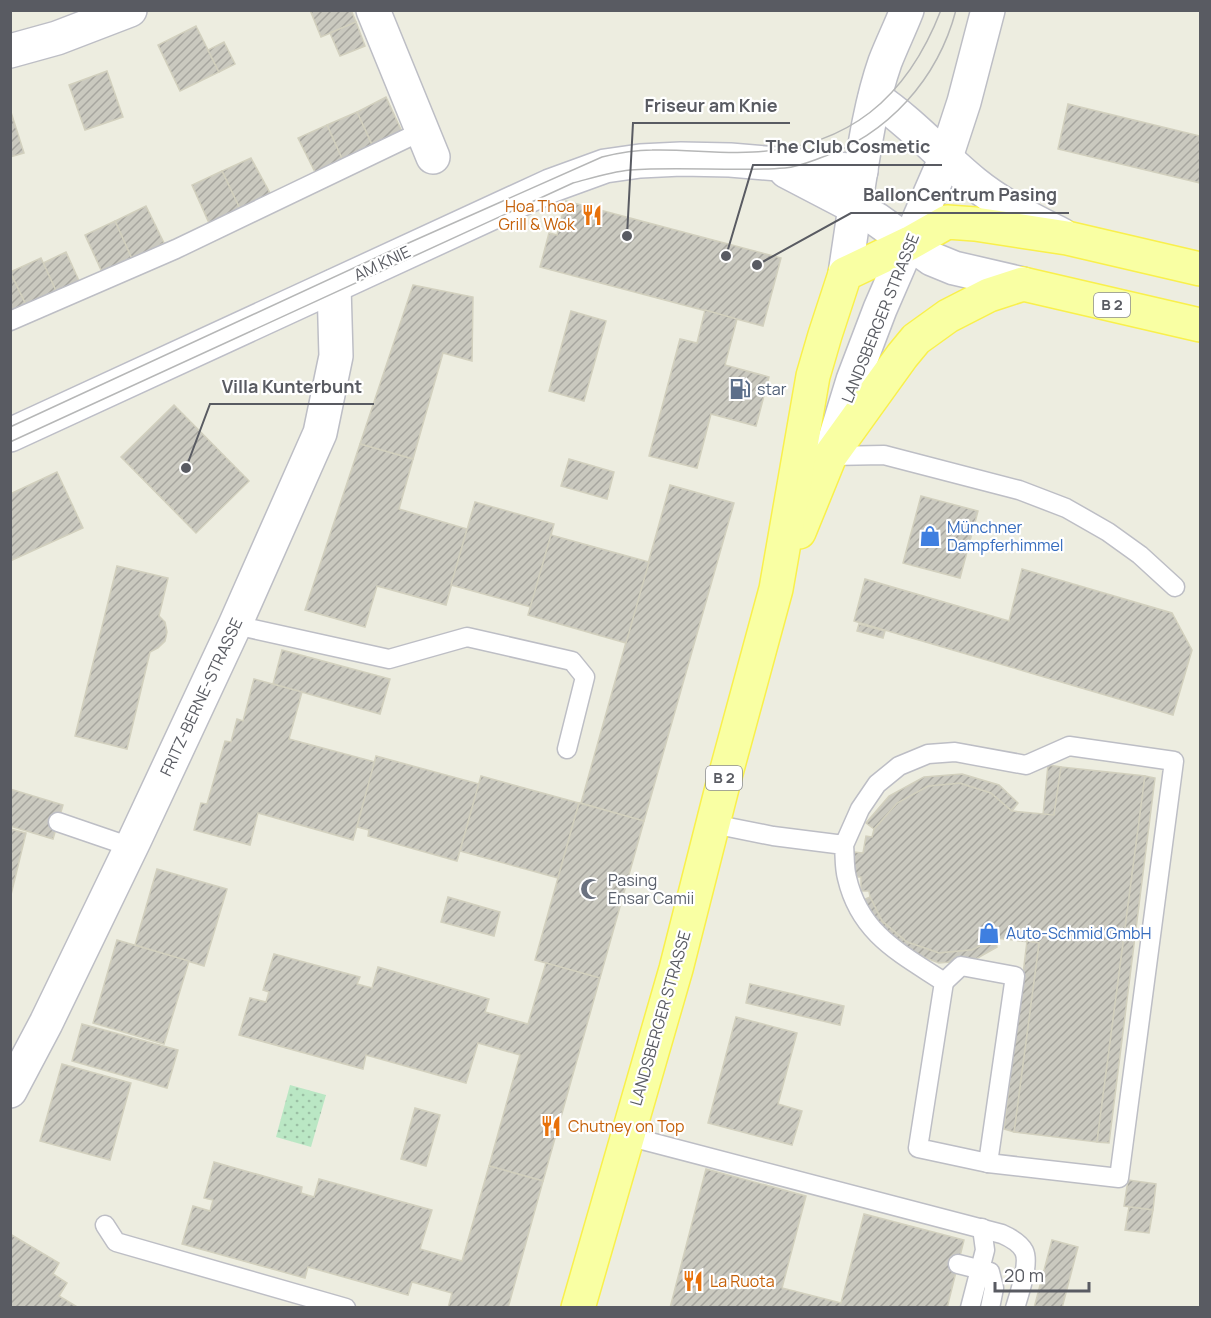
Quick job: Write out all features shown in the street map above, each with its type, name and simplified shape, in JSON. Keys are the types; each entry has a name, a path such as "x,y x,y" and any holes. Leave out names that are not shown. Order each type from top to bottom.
{"main road":[{"path":"10,51 57,38 130,10"},
{"path":"373,10 427,144"},
{"name":"LANDSBERGER STRASSE","path":"815,451 813,376 845,274 868,128 875,98 886,60 907,10"},
{"name":"LANDSBERGER STRASSE","path":"578,1308 676,969 776,589 815,451 853,380 887,292 946,157 964,102 988,10"},
{"path":"875,98 997,200 1067,238"},
{"name":"AM KNIE","path":"10,435 550,186 605,166 681,159 730,160 861,171"},
{"name":"AM KNIE","path":"770,163 803,178 855,207 894,231 932,259 954,268 1023,284"},
{"path":"845,274 910,243 947,222 1067,238 1200,269"},
{"name":"B 2","path":"815,451 916,339 957,310 1023,284 1200,325"},
{"name":"FRITZ-BERNE-STRASSE","path":"10,1091 46,1023 131,847 235,625 320,433 336,356 334,286"}],"lane":[{"path":"10,321 427,144"},
{"path":"815,451 884,455 1019,490 1066,508 1108,531 1140,555 1175,587"},
{"path":"235,625 389,659 467,637 572,661 585,677 567,749"},
{"path":"945,982 893,949 871,929 852,895 846,877 844,845 860,809 877,784 899,766 928,754 955,752 1026,765 1069,746 1174,761 1119,1178 988,1163 918,1148 945,982 961,966 1015,975 988,1163"},
{"path":"58,822 131,847"},
{"path":"713,824 772,836 844,845"},
{"path":"627,1136 1002,1234 1015,1240 1025,1252 1026,1267 1015,1308"},
{"path":"105,1225 116,1242 346,1308"},
{"path":"970,1308 985,1250 982,1228"},
{"path":"958,1264 990,1272 994,1288 990,1308"}],"green space":[{"path":"290,1085 326,1095 311,1147 276,1137"}],"building":[{"path":"310,10 351,10 356,22 321,37"},
{"path":"356,22 365,46 340,56 330,33"},
{"path":"196,26 219,72 180,91 158,45"},
{"path":"224,42 235,64 219,72 208,50"},
{"path":"107,71 123,117 85,130 69,85"},
{"path":"386,97 403,134 373,147 357,112"},
{"path":"1068,104 1200,136 1200,183 1058,149"},
{"path":"10,109 24,153 10,157"},
{"path":"357,112 373,147 343,161 327,125"},
{"path":"327,125 343,161 315,172 298,138"},
{"path":"251,158 271,195 240,209 222,171"},
{"path":"222,171 240,209 209,223 192,185"},
{"path":"566,201 781,258 763,326 540,267 549,233 557,235"},
{"path":"146,206 164,243 132,259 115,221"},
{"path":"115,221 132,259 102,272 85,235"},
{"path":"66,252 80,283 57,293 43,263"},
{"path":"41,258 57,293 27,307 10,272"},
{"path":"10,272 27,307 10,315"},
{"path":"413,285 473,297 472,361 443,353 413,459 360,444"},
{"path":"705,310 737,319 725,365 769,377 756,426 711,414 697,468 649,456 680,339 697,343"},
{"path":"571,311 606,321 584,401 549,391"},
{"path":"174,405 249,481 196,533 121,457"},
{"path":"360,444 413,459 399,509 467,529 446,605 377,586 365,627 305,610"},
{"path":"569,459 614,472 607,499 561,486"},
{"path":"57,472 83,528 10,561 10,494"},
{"path":"670,485 734,503 644,821 581,803"},
{"path":"921,496 978,511 960,578 903,563"},
{"path":"475,502 554,524 531,607 451,585"},
{"path":"551,535 649,562 626,643 528,615"},
{"path":"117,566 168,578 159,616 165,622 167,632 165,641 150,652 127,749 75,736"},
{"path":"1022,569 1172,613 1192,650 1173,715 854,621 865,579 1009,621"},
{"path":"859,624 885,631 883,638 857,631"},
{"path":"282,650 390,679 380,714 273,684"},
{"path":"254,679 302,692 289,739 375,762 353,840 258,813 250,845 194,830 201,803 207,804 225,741 231,742 237,719 243,721"},
{"path":"376,756 479,784 457,861 368,836 369,830 357,827"},
{"path":"1048,765 1061,767 1054,815 1043,815"},
{"path":"1061,767 1145,776 1097,1142 1014,1132 1039,943 995,938 972,950 939,953 907,942 882,921 869,891 861,891 861,877 853,877 854,852 863,853 866,836 872,837 874,829 897,803 928,786 960,783 991,793 1012,811 1054,815"},
{"path":"962,774 999,785 1018,803 1012,811 991,793 960,783 928,786 897,803 874,829 866,823 889,796 924,777"},
{"path":"481,776 579,803 558,878 460,851"},
{"path":"1145,776 1155,778 1109,1143 1097,1142"},
{"path":"10,789 63,805 53,839 10,826"},
{"path":"579,803 644,821 600,978 535,960"},
{"path":"10,829 26,833 10,899"},
{"path":"157,869 227,889 204,966 135,945"},
{"path":"448,897 500,912 494,936 441,922"},
{"path":"870,897 882,921 907,942 939,953 972,950 995,938 997,947 974,960 939,963 903,949 876,925 863,900"},
{"path":"117,940 189,961 164,1044 93,1023"},
{"path":"1027,941 1039,943 1014,1132 1004,1129"},
{"path":"274,954 360,977 357,984 372,988 378,967 489,999 485,1012 528,1024 546,963 600,978 543,1181 489,1166 520,1055 478,1043 466,1083 366,1055 363,1069 239,1035 250,998 266,1002 269,992 263,990"},
{"path":"750,984 844,1006 840,1025 746,1003"},
{"path":"736,1017 797,1033 778,1104 802,1111 792,1145 708,1123"},
{"path":"82,1024 178,1050 167,1088 72,1061"},
{"path":"62,1064 131,1083 110,1160 40,1141"},
{"path":"415,1108 440,1115 426,1166 401,1159"},
{"path":"214,1162 302,1187 301,1193 314,1197 319,1179 432,1210 420,1249 462,1261 489,1166 543,1181 508,1308 448,1308 452,1293 412,1282 408,1295 308,1267 305,1278 182,1244 193,1206 210,1211 213,1200 204,1198"},
{"path":"706,1169 806,1196 782,1288 841,1303 864,1214 964,1240 947,1308 670,1308"},
{"path":"1128,1180 1156,1184 1153,1210 1124,1206"},
{"path":"1129,1207 1153,1210 1149,1233 1125,1230"},
{"path":"10,1234 59,1263 53,1274 67,1283 59,1296 79,1308 10,1308"},
{"path":"1052,1240 1078,1247 1062,1308 1034,1308"}],"tram line":[{"path":"10,427 386,253 602,157 646,150 753,152 787,148 818,140 845,129 892,93 911,69 941,10"},
{"path":"10,442 573,183 630,170 789,167 807,163 845,148 867,135 907,101 937,59 956,10"}],"place":[{"name":"Hoa Thoa Grill & Wok","path":"592,215"},
{"name":"Friseur am Knie","path":"627,236"},
{"name":"The Club Cosmetic","path":"726,256"},
{"name":"BallonCentrum Pasing","path":"757,265"},
{"name":"star","path":"740,389"},
{"name":"Villa Kunterbunt","path":"186,468"},
{"name":"Münchner Dampferhimmel","path":"930,536"},
{"name":"Pasing Ensar Camii","path":"591,889"},
{"name":"Auto-Schmid GmbH","path":"989,933"},
{"name":"Chutney on Top","path":"551,1126"},
{"name":"La Ruota","path":"693,1281"}]}
